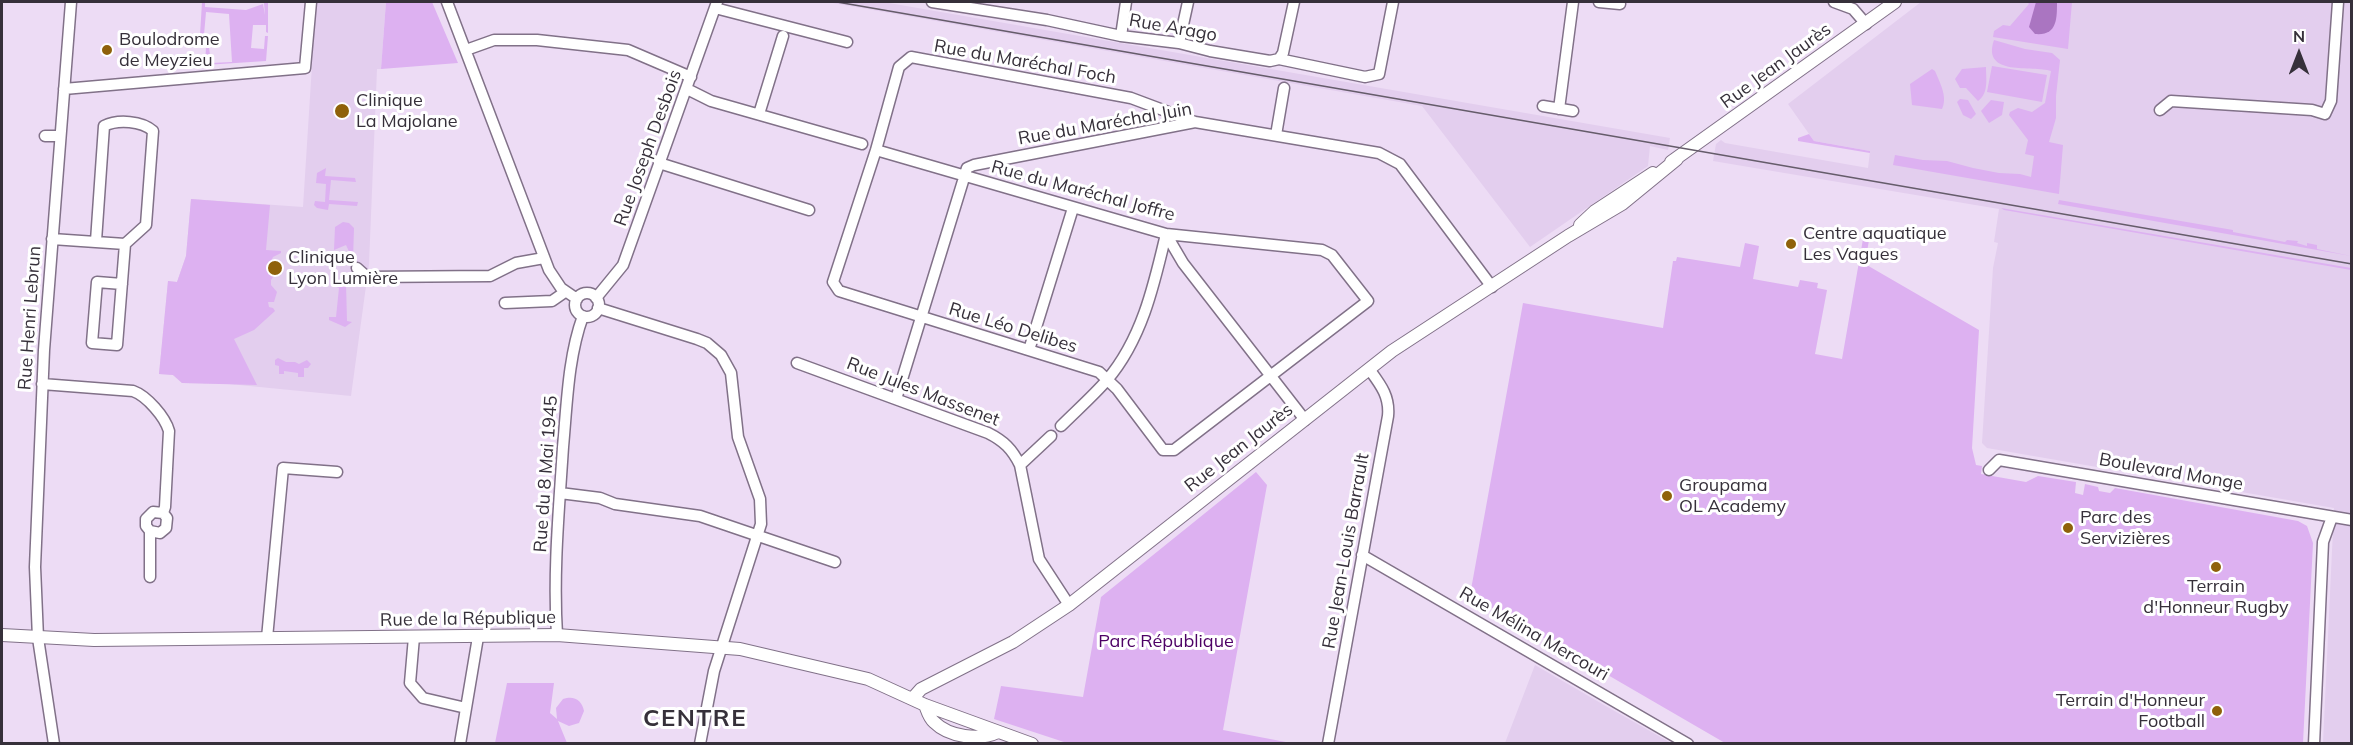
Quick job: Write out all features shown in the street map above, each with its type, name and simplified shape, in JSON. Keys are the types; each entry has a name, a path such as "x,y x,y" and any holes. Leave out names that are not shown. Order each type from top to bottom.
{"main road":[{"name":"Rue Jean Jaurès","path":"913,698 921,689 1013,642 1069,605 1392,351 1568,236 1595,211 1677,159 1895,2"},
{"name":"Rue de la République","path":"2,635 94,640 557,635 722,647 740,649 868,679 925,705 944,710 1032,744"},
{"path":"925,705 932,685"},
{"name":"Rue de la République","path":"925,705 936,723"},
{"path":"944,710 937,715 936,723 974,740 998,732"}],"street":[{"name":"Rue Henri Lebrun","path":"54,744 38,638 35,567 42,384 71,2"},
{"path":"64,93 305,68 311,2"},
{"path":"447,2 544,258 554,279 565,292 577,299"},
{"name":"Rue Arago","path":"932,2 1047,20 1121,36 1179,43 1256,59 1279,59 1365,77 1379,74 1393,2"},
{"path":"1121,36 1126,2"},
{"path":"1179,43 1188,2"},
{"path":"1279,59 1283,53 1294,2"},
{"path":"1559,109 1574,2"},
{"path":"1599,2 1620,4"},
{"path":"1834,2 1853,9 1866,24"},
{"path":"2160,110 2171,101 2312,110 2325,114 2331,101 2338,2"},
{"path":"716,5 847,42"},
{"name":"Rue Joseph Desbois","path":"597,303 623,265 716,5"},
{"path":"759,114 783,36"},
{"path":"465,50 494,40 537,40 628,50 691,77"},
{"name":"Rue du Maréchal Foch","path":"876,150 899,67 911,57 1131,98 1195,122"},
{"path":"1276,135 1284,88"},
{"path":"687,89 711,101 862,144"},
{"path":"1543,106 1573,111"},
{"path":"96,241 104,126 113,122 146,124 153,131 146,225 125,244 122,284 117,345 92,343 98,282 122,284"},
{"name":"Rue du Maréchal Juin","path":"964,175 968,168 974,165 1195,122 1379,153 1400,164 1492,287"},
{"path":"45,136 60,136"},
{"path":"876,150 964,175 896,399"},
{"name":"Rue Léo Delibes","path":"876,150 833,282 839,291 1099,372 1163,450 1174,450 1269,376"},
{"path":"659,163 809,210"},
{"name":"Rue du Maréchal Joffre","path":"964,175 1166,234 1322,250 1332,255 1368,301 1269,376"},
{"path":"1029,350 1073,208"},
{"path":"1166,234 1183,263 1305,420"},
{"path":"1061,426 1107,379 1129,347 1152,295 1166,234"},
{"path":"52,238 125,244"},
{"path":"357,268 366,277 490,276 516,263 544,258"},
{"path":"505,303 552,301 565,292"},
{"path":"597,303 594,315 583,316 575,307 577,299 586,294 597,303 707,343 727,363 734,387 738,437 760,499 762,512 759,535 714,671 700,744"},
{"name":"Rue du 8 Mai 1945","path":"557,635 555,578 560,493 571,366 583,316"},
{"name":"Rue Jules Massenet","path":"797,363 988,433 1003,441 1020,465 1039,559 1069,605"},
{"name":"Rue Jean-Louis Barrault","path":"1328,744 1388,408 1385,394 1369,369"},
{"path":"42,384 133,391 145,398 169,431 163,513"},
{"path":"1020,465 1051,436"},
{"name":"Boulevard Monge","path":"1989,470 1999,460 2352,520"},
{"path":"267,638 283,468 337,472"},
{"path":"560,493 600,498 615,504 700,516 835,562"},
{"path":"150,531 160,533 166,528 167,518 163,513 153,512 148,516 146,523 150,531 150,577"},
{"path":"2313,744 2323,542 2332,517"},
{"name":"Rue Mélina Mercouri","path":"1362,555 1688,744"},
{"path":"460,744 478,637"},
{"path":"414,638 410,683 423,698 466,708"},
{"path":"974,740 977,723"}],"shaded area":[{"name":"Clinique Lyon Lumière","path":"316,2 386,2 381,69 377,69 369,264 351,396 229,384 182,383 173,375 159,374 168,281 177,282 186,256 191,199 303,207"},
{"path":"827,2 883,2 1670,138 1668,150 1650,146 1648,166 1530,247 1422,106"},
{"path":"1921,2 2351,2 2351,743 2323,743 2334,508 1987,448 1982,443 1993,268 1998,243 1994,242 1999,209 1713,161 1716,144 1721,140 1725,143 1868,168 1870,151 1814,141 1788,104"},
{"path":"2036,2 2057,2 2054,25 2048,32 2042,34 2035,34 2029,27"},
{"path":"1535,665 1604,705 1671,743 1505,743"}],"green space":[{"path":"202,2 205,2 205,7 246,10 263,4 265,15 264,3 268,2 268,33 266,25 253,25 251,48 264,49 265,36 268,36 266,61 205,65 206,47 209,47 211,63 232,62 229,14 206,12 204,35 200,35"},
{"path":"386,2 432,2 458,63 381,69"},
{"path":"2027,2 2072,2 2068,49 1993,37 1994,31 2003,25 2010,26 2029,4"},
{"path":"1994,40 2025,49 2052,53 2060,60 2056,118 2049,142 2063,145 2059,194 1893,165 1895,155 1947,161 1999,173 2031,177 2034,156 2025,154 2028,140 2009,115 2018,108 2032,112 2045,103 2051,71 2002,64 1995,60 1992,52"},
{"path":"1992,66 2047,75 2042,102 1987,92"},
{"path":"1986,67 1985,90 1978,101 1966,88 1960,88 1955,79 1962,69"},
{"path":"1932,69 1943,90 1942,109 1912,105 1910,84"},
{"path":"1960,99 1968,100 1976,114 1971,119 1963,115 1957,102"},
{"path":"1991,100 2004,102 2002,115 1989,123 1981,111"},
{"path":"1809,134 1814,141 1870,151 1870,153 1798,141 1798,138"},
{"path":"326,168 325,176 355,178 356,182 331,180 329,200 358,202 357,206 329,204 328,210 317,208 314,205 315,201 325,202 326,184 316,183 317,173"},
{"path":"191,199 270,205 266,250 281,251 273,257 270,264 275,274 271,285 277,292 274,302 268,302 269,307 275,311 254,330 234,339 257,385 182,383 173,375 159,374 168,281 177,282 186,256"},
{"path":"2059,200 2233,230 2233,232 2285,242 2287,240 2298,241 2297,243 2307,246 2307,243 2317,245 2317,249 2351,256 2058,204"},
{"path":"2001,208 2351,268 2351,270 2004,210"},
{"path":"343,222 349,223 354,228 353,260 346,245 334,250 335,227"},
{"path":"1863,239 1869,240 1865,264 1979,330 1972,448 1976,465 1982,466 1981,474 2026,482 2038,476 2076,482 2075,493 2083,495 2085,484 2098,487 2099,491 2110,493 2115,488 2298,521 2307,526 2313,543 2303,743 1725,743 1470,595 1523,303 1663,328 1673,261 1676,261 1677,257 1740,267 1745,243 1759,246 1753,279 1798,287 1800,280 1818,283 1817,288 1827,290 1815,354 1842,359"},
{"path":"334,280 346,283 347,321 352,322 345,327 329,320 329,317 336,317 339,288 331,285"},
{"path":"278,358 299,364 307,360 311,364 308,368 304,368 304,377 298,377 298,373 284,371 284,374 279,374 279,366 275,365 275,360"},
{"name":"Parc République","path":"1256,472 1267,485 1223,730 1291,743 1067,743 994,719 1001,686 1083,697 1101,597"},
{"path":"507,683 554,683 550,713 557,719 556,708 563,699 574,698 579,701 584,711 579,723 569,726 558,721 567,743 495,743"}],"tram line":[{"path":"837,2 2352,264"}],"place":[{"name":"Boulodrome de Meyzieu","path":"107,50"},
{"name":"Clinique La Majolane","path":"342,111"},
{"name":"Centre aquatique Les Vagues","path":"1791,244"},
{"name":"Clinique Lyon Lumière","path":"275,268"},
{"name":"Groupama OL Academy","path":"1667,496"},
{"name":"Parc des Servizières","path":"2068,528"},
{"name":"Terrain d'Honneur Rugby","path":"2216,567"},
{"name":"Terrain d'Honneur Football","path":"2217,711"}],"district":[{"name":"CENTRE","path":"695,719"}]}
